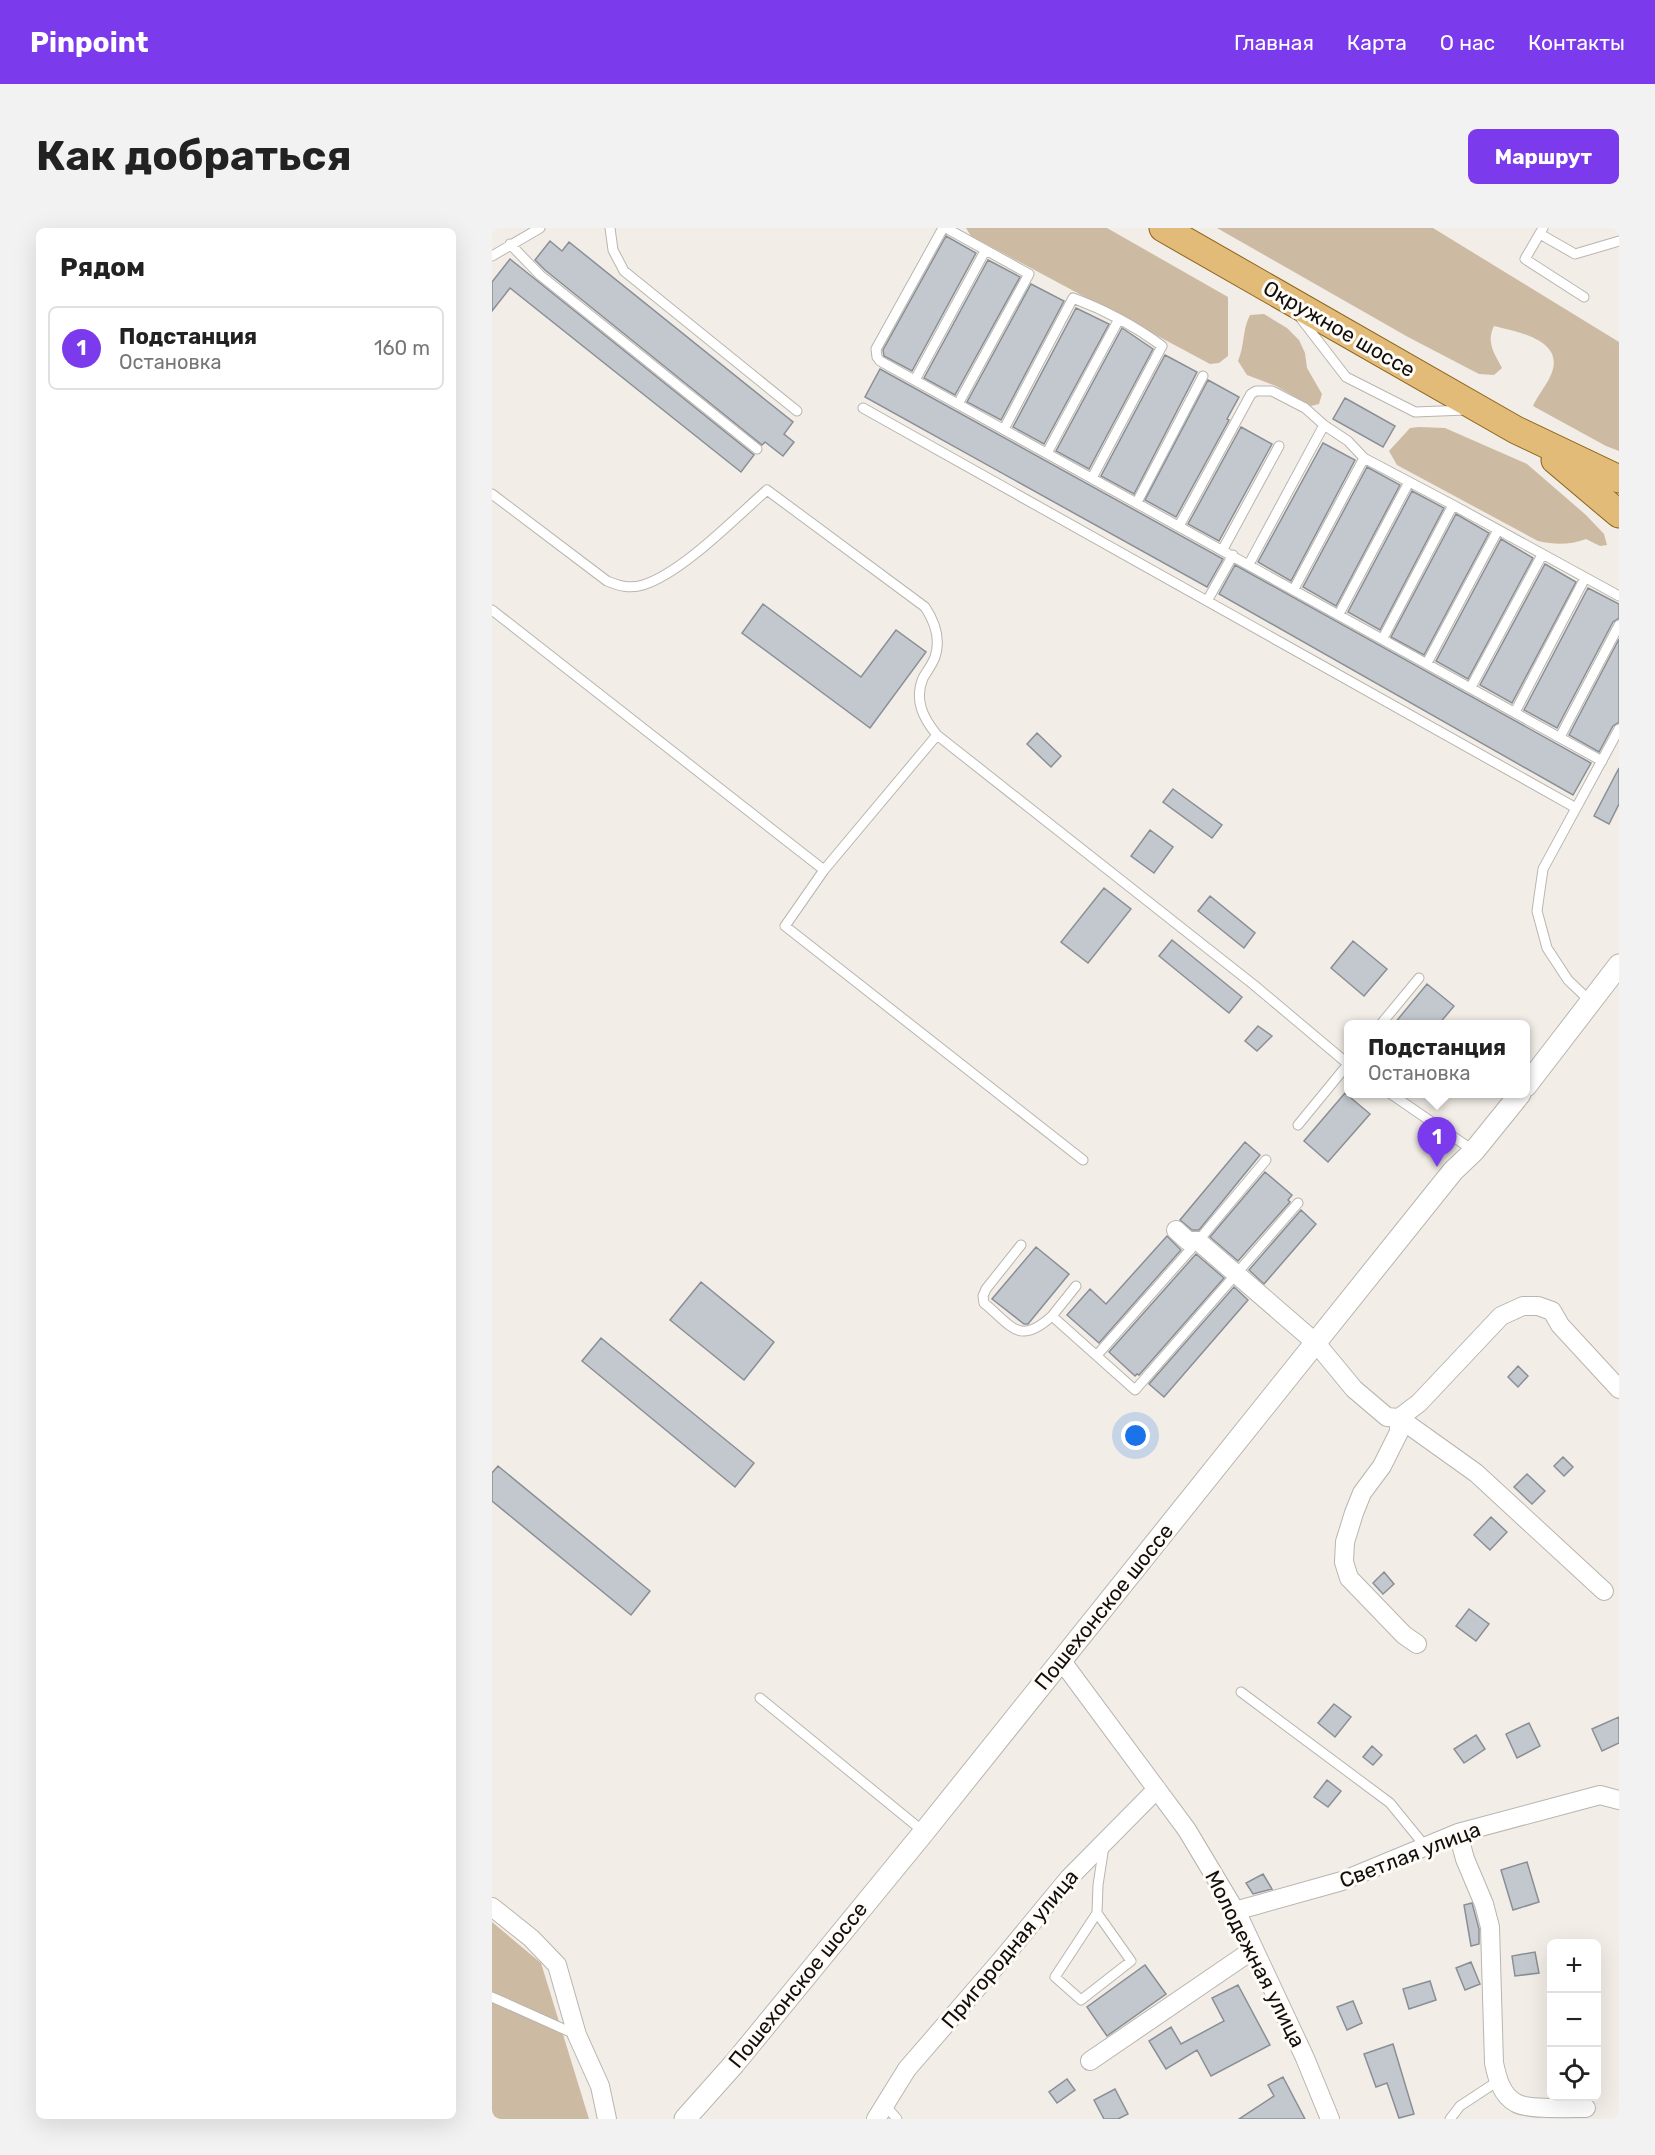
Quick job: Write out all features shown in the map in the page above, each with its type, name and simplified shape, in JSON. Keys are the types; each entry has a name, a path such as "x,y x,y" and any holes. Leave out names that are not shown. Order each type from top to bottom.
{"main road":[{"name":"Окружное шоссе","path":"1162,228 1479,410 1619,479"},
{"name":"Окружное шоссе","path":"1516,430 1619,514"}],"street":[{"path":"1530,1081 1617,971"},
{"name":"Пошехонское шоссе","path":"685,2119 734,2064 924,1832 1453,1171 1474,1151 1517,1098"},
{"path":"1176,1230 1188,1241 1198,1242 1316,1343 1354,1389 1387,1417 1399,1418 1476,1473 1604,1591"},
{"path":"1399,1418 1419,1403 1501,1316 1523,1306 1538,1306 1552,1311 1560,1325 1619,1389"},
{"path":"1399,1418 1399,1432 1382,1466 1362,1492 1345,1542 1344,1562 1348,1578 1404,1635 1417,1644"},
{"name":"Молодежная улица","path":"1061,1660 1187,1830 1235,1911 1305,2058 1330,2119"},
{"name":"Пригородная улица","path":"886,2114 907,2069 1069,1878 1157,1789"},
{"path":"1600,1795 1619,1792"},
{"name":"Светлая улица","path":"1235,1911 1342,1881 1458,1833 1600,1795 1619,1800"},
{"path":"1458,1833 1490,1927 1494,2063 1498,2081 1507,2096 1516,2104 1586,2108"},
{"path":"492,1907 531,1938 557,1965 577,2035 600,2086 608,2119"},
{"path":"1089,2061 1254,1948"}],"lane":[{"path":"492,256 540,228"},
{"path":"610,228 614,250 624,271 797,411"},
{"path":"958,404 1029,274 944,228 876,349 880,361 1602,760"},
{"path":"1584,297 1525,259 1541,231 1575,254 1619,242"},
{"path":"510,244 540,274 758,449"},
{"path":"915,380 985,251"},
{"path":"1004,429 1073,298 1096,306 1142,331 1162,346 1092,478"},
{"path":"1284,298 1346,377 1416,412 1479,410"},
{"path":"1047,453 1119,319"},
{"path":"1137,502 1203,376"},
{"path":"1179,525 1251,394 1256,391 1272,391 1305,408 1323,425 1348,441 1364,459 1619,596"},
{"path":"863,408 1575,808"},
{"path":"1249,564 1323,425"},
{"path":"1223,549 1279,446"},
{"path":"1294,589 1364,459"},
{"path":"1340,614 1409,482"},
{"path":"492,494 607,581 618,586 629,587 641,586 653,581 688,560 767,490 925,607 936,628 938,642 935,657 920,688 919,698 920,708 937,735 1254,986 1344,1061"},
{"path":"1383,638 1453,505"},
{"path":"1427,663 1498,530"},
{"path":"1207,601 1233,555"},
{"path":"1471,687 1542,555"},
{"path":"1515,712 1585,578"},
{"path":"492,610 824,870"},
{"path":"1560,737 1619,625"},
{"path":"1591,1002 1568,980 1547,948 1537,911 1543,869 1619,729"},
{"path":"937,735 824,870 785,926 1083,1160"},
{"path":"1384,1020 1419,978"},
{"path":"1298,1125 1344,1069"},
{"path":"1397,1098 1474,1151"},
{"path":"1097,1355 1198,1242 1266,1160"},
{"path":"1052,1316 1135,1390 1298,1203"},
{"path":"1021,1245 983,1296 984,1303 1020,1332 1029,1332 1039,1328 1052,1316 1076,1286"},
{"path":"1242,1692 1390,1803 1425,1846"},
{"path":"760,1698 924,1832"},
{"path":"1097,1913 1131,1960 1081,2000 1055,1977 1097,1913 1098,1885 1105,1840"},
{"path":"492,1997 577,2035"},
{"path":"1450,2119 1460,2106 1498,2081"}],"shaded area":[{"path":"966,228 1107,228 1228,297 1228,356 1219,363 1210,364 971,236"},
{"path":"1217,228 1433,228 1619,342 1619,451 1533,406 1550,377 1554,364 1547,346 1538,340 1494,326 1491,342 1502,368 1494,375 1479,374 1408,337"},
{"path":"1264,314 1287,328 1299,340 1305,353 1307,368 1322,394 1319,404 1311,406 1276,386 1247,375 1238,361 1250,315"},
{"path":"1410,428 1445,428 1527,464 1586,515 1604,534 1607,545 1600,546 1586,539 1562,544 1538,541 1397,465 1389,451"},
{"path":"492,1922 541,1963 589,2119 492,2119"}],"building":[{"path":"946,236 976,253 912,371 884,356 883,350"},
{"path":"550,241 562,251 569,242 793,422 784,434 794,442 783,456 765,442 762,445 545,270 535,260"},
{"path":"510,259 754,455 741,472 510,288 492,311 492,282"},
{"path":"988,260 1020,277 955,395 924,378"},
{"path":"1031,284 1064,301 1001,420 967,402"},
{"path":"1076,308 1109,324 1044,444 1013,427"},
{"path":"1122,328 1153,349 1089,469 1056,451"},
{"path":"1165,355 1197,372 1134,494 1101,476"},
{"path":"880,369 1223,559 1207,587 865,397"},
{"path":"1208,380 1239,397 1227,419 1229,420 1176,517 1145,500"},
{"path":"1345,398 1395,426 1383,447 1333,419"},
{"path":"1241,427 1272,444 1219,541 1188,524"},
{"path":"1323,443 1355,460 1291,581 1258,562"},
{"path":"1367,467 1400,485 1336,606 1303,587"},
{"path":"1412,491 1444,508 1380,630 1348,612"},
{"path":"1456,514 1489,533 1424,655 1391,637"},
{"path":"1501,539 1533,558 1468,679 1436,661"},
{"path":"1545,564 1576,582 1512,703 1480,685"},
{"path":"1235,565 1591,763 1573,795 1219,594"},
{"path":"1588,588 1619,604 1619,618 1613,622 1557,728 1524,710"},
{"path":"763,604 861,677 896,630 926,652 870,728 742,633"},
{"path":"1619,639 1619,722 1613,726 1599,752 1569,735"},
{"path":"1037,733 1061,756 1051,767 1027,744"},
{"path":"1619,768 1619,804 1609,824 1594,816"},
{"path":"1173,789 1222,825 1212,838 1163,802"},
{"path":"1150,830 1173,847 1154,873 1131,856"},
{"path":"1104,888 1131,909 1088,963 1061,942"},
{"path":"1210,896 1255,933 1244,948 1198,911"},
{"path":"1172,940 1242,997 1229,1013 1159,956"},
{"path":"1353,941 1387,969 1364,996 1331,968"},
{"path":"1427,984 1454,1006 1442,1020 1397,1020"},
{"path":"1258,1026 1272,1036 1257,1051 1245,1041"},
{"path":"1344,1094 1344,1098 1351,1098 1370,1114 1328,1162 1304,1141"},
{"path":"1245,1142 1260,1155 1199,1230 1192,1230 1180,1220"},
{"path":"1265,1172 1292,1195 1288,1200 1290,1202 1238,1261 1210,1237"},
{"path":"1301,1210 1316,1224 1264,1284 1249,1270"},
{"path":"1167,1236 1181,1250 1099,1343 1067,1315 1090,1289 1106,1304"},
{"path":"1036,1247 1069,1274 1028,1324 1024,1324 992,1299"},
{"path":"1196,1254 1224,1278 1139,1375 1135,1376 1109,1352"},
{"path":"701,1282 774,1342 744,1380 670,1320"},
{"path":"1234,1287 1248,1300 1164,1397 1149,1384"},
{"path":"601,1338 754,1463 735,1487 582,1361"},
{"path":"1518,1366 1528,1376 1518,1387 1508,1377"},
{"path":"1563,1457 1573,1467 1564,1476 1554,1466"},
{"path":"498,1466 650,1591 631,1615 492,1501 492,1473"},
{"path":"1527,1474 1545,1491 1532,1504 1514,1487"},
{"path":"1491,1517 1507,1532 1490,1550 1474,1535"},
{"path":"1384,1572 1394,1584 1383,1594 1373,1583"},
{"path":"1469,1609 1489,1624 1476,1641 1456,1626"},
{"path":"1334,1704 1351,1717 1335,1737 1318,1723"},
{"path":"1619,1717 1619,1743 1602,1751 1592,1729"},
{"path":"1529,1723 1540,1746 1517,1758 1506,1734"},
{"path":"1476,1735 1485,1749 1464,1763 1454,1749"},
{"path":"1372,1746 1382,1755 1373,1765 1363,1757"},
{"path":"1327,1780 1341,1791 1328,1807 1314,1797"},
{"path":"1527,1862 1539,1902 1513,1910 1501,1870"},
{"path":"1263,1874 1272,1889 1253,1894 1246,1883"},
{"path":"1472,1903 1479,1929 1479,1944 1471,1946 1464,1905"},
{"path":"1535,1952 1539,1973 1515,1976 1512,1956"},
{"path":"1471,1962 1480,1984 1465,1990 1456,1968"},
{"path":"1145,1965 1166,1994 1107,2036 1087,2007"},
{"path":"1430,1981 1436,2000 1409,2009 1403,1989"},
{"path":"1238,1985 1270,2045 1211,2076 1197,2050 1166,2069 1149,2041 1171,2027 1181,2044 1224,2021 1212,1998"},
{"path":"1353,2001 1362,2023 1347,2030 1337,2007"},
{"path":"1393,2044 1414,2114 1399,2118 1387,2083 1376,2087 1364,2054"},
{"path":"1283,2077 1305,2119 1239,2119 1274,2096 1268,2085"},
{"path":"1067,2079 1075,2090 1057,2103 1049,2092"},
{"path":"1115,2089 1128,2114 1118,2119 1104,2119 1094,2100"}],"place":[{"name":"Подстанция","path":"1437,1167"}]}
